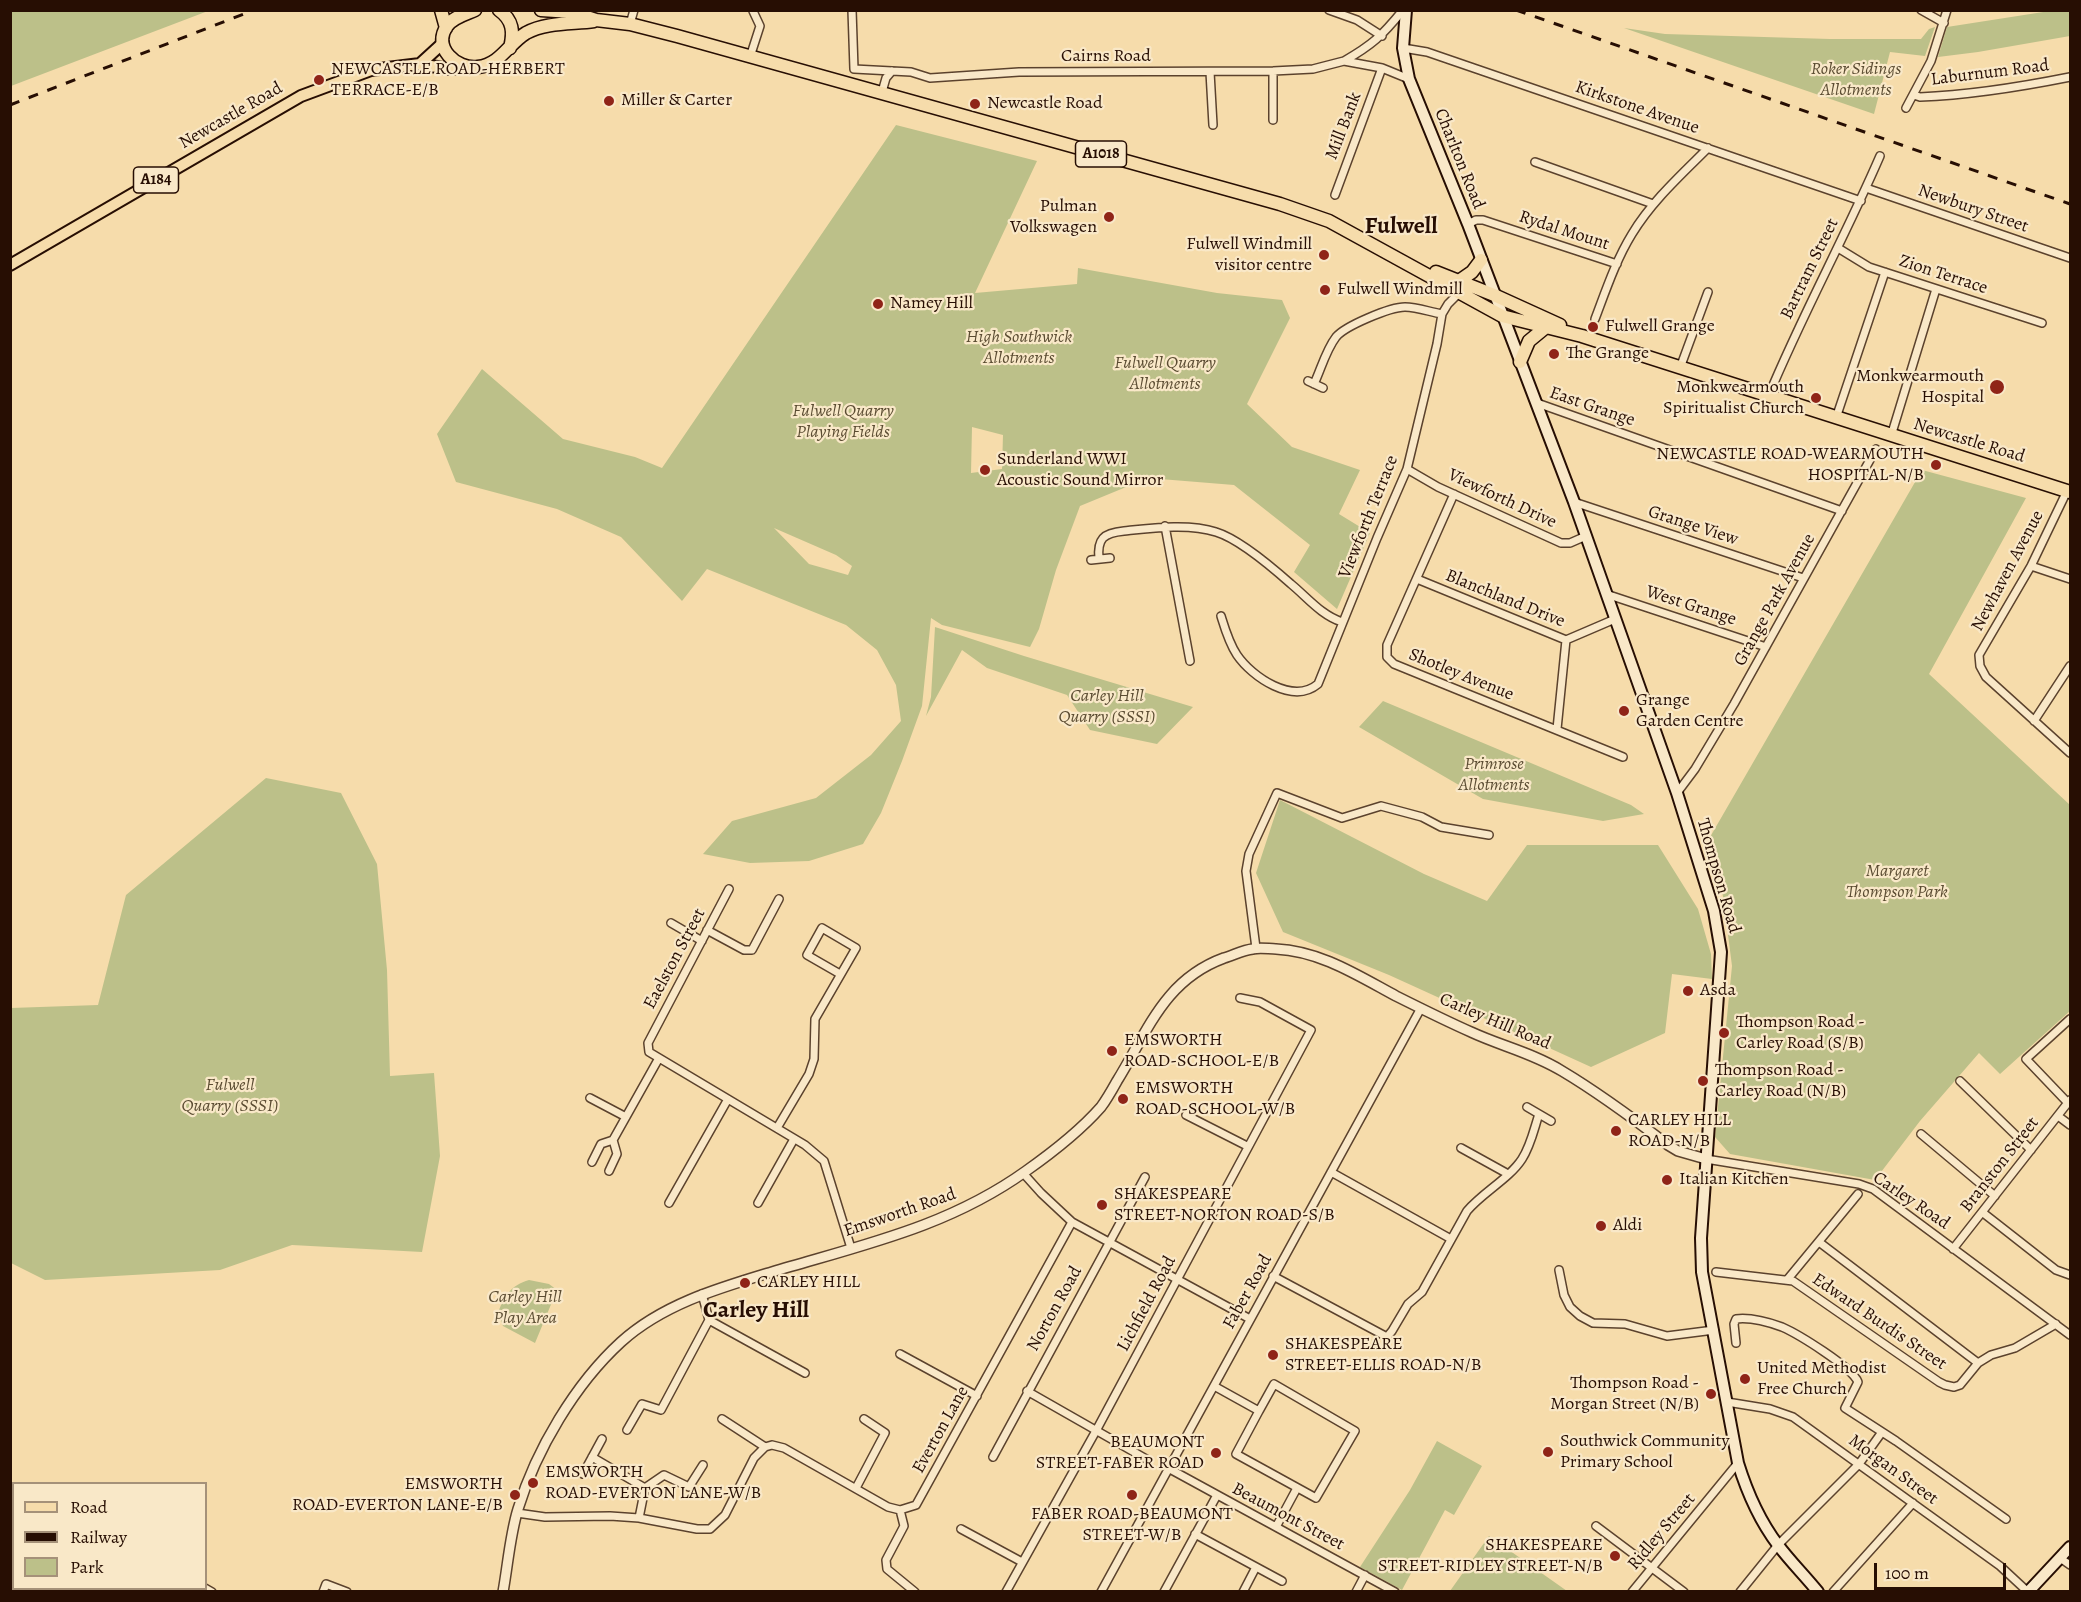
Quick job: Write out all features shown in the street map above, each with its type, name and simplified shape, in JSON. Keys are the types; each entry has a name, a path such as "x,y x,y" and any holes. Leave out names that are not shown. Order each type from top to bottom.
{"highway":[{"path":"441,10 446,28 443,43 446,52 452,60 466,68 492,63 510,48 513,31 506,15 499,10"},
{"path":"446,28 457,18 475,10"},
{"name":"A1018","path":"541,10 571,12 596,20 630,24 1280,204 1329,221 1460,287 1502,316"},
{"name":"A1018","path":"510,48 526,34 537,29 596,20"},
{"path":"1460,287 1481,260"},
{"name":"A1018","path":"1460,287 1494,295"},
{"name":"Newcastle Road","path":"1494,295 1582,336"},
{"name":"Newcastle Road","path":"1502,316 1582,336 2069,492"},
{"path":"1520,362 1529,341 1546,327"}],"main road":[{"name":"Charlton Road","path":"1405,10 1403,48 1409,79 1468,224 1502,316"},
{"path":"420,64 443,43"},
{"name":"A184","path":"420,64 448,69 466,68"},
{"name":"Newcastle Road","path":"10,265 301,96 371,70 420,64"},
{"name":"Thompson Road","path":"1502,316 1574,502 1677,793 1714,912 1722,952 1701,1238 1702,1272 1738,1463 1752,1502 1778,1545 1818,1592"},
{"path":"2028,1592 2070,1548"}],"street":[{"path":"630,24 634,10"},
{"path":"843,82 854,69 852,10"},
{"path":"1329,10 1357,20 1382,36"},
{"name":"Cairns Road","path":"854,69 911,72 930,78 1019,72 1210,72 1313,69 1344,61 1366,48 1382,36 1405,10"},
{"path":"1921,10 1944,23"},
{"path":"1906,108 1931,61 1947,10"},
{"path":"750,57 760,26 753,11"},
{"path":"760,26 770,27"},
{"name":"Kirkstone Avenue","path":"1403,48 1427,52 1861,201"},
{"name":"Cairns Road","path":"1344,61 1382,68 1409,79"},
{"name":"Mill Bank","path":"1335,195 1382,68"},
{"path":"882,92 886,78 892,71"},
{"path":"1273,120 1274,71"},
{"path":"1210,72 1213,125"},
{"name":"Laburnum Road","path":"1914,95 1920,97 1958,95 2070,77"},
{"path":"1595,319 1632,234 1653,204 1708,148"},
{"name":"Bartram Street","path":"1768,397 1789,346 1861,201 1880,156"},
{"path":"1534,162 1653,204"},
{"name":"Newbury Street","path":"1866,188 2070,258"},
{"name":"Rydal Mount","path":"1468,224 1476,220 1484,220 1617,264"},
{"name":"Zion Terrace","path":"1838,248 1869,267 2042,323"},
{"path":"1836,418 1885,272"},
{"name":"Viewforth Terrace","path":"1221,615 1227,637 1236,655 1258,675 1285,691 1296,693 1318,684 1407,469 1442,314 1460,287"},
{"path":"1891,436 1936,289"},
{"path":"1680,368 1708,292"},
{"path":"1323,388 1311,382 1337,336 1346,328 1405,307 1442,314"},
{"name":"East Grange","path":"1537,403 1842,511"},
{"name":"Grange Park Avenue","path":"1677,793 1723,723 1876,449"},
{"name":"Viewforth Drive","path":"1407,469 1454,494 1562,543 1570,543 1586,536"},
{"name":"Newhaven Avenue","path":"2034,721 1986,677 1980,666 1979,655 2031,566 2069,492"},
{"name":"Shotley Avenue","path":"1454,494 1387,645 1387,657 1394,664 1623,757"},
{"name":"Grange View","path":"1574,502 1803,578"},
{"path":"1165,526 1190,661"},
{"path":"1110,558 1095,560 1098,546 1107,534 1113,532 1165,526 1213,531 1240,544 1289,582 1324,614 1342,622"},
{"path":"2031,566 2070,579"},
{"name":"Blanchland Drive","path":"1417,579 1566,640 1615,619"},
{"name":"West Grange","path":"1606,594 1766,647"},
{"path":"1557,729 1566,640"},
{"path":"2070,666 2034,721 2070,753"},
{"path":"1256,948 1246,871 1249,854 1277,792 1342,818 1382,806 1422,817 1441,827 1489,835"},
{"name":"Eaelston Street","path":"659,1059 649,1053 648,1043 729,889"},
{"path":"707,930 747,951 752,950 779,899"},
{"path":"671,923 702,941"},
{"path":"777,1128 809,1074 814,1059 815,1019 856,948 822,928 807,956 840,974"},
{"name":"Carley Hill Road","path":"1256,948 1292,950 1314,955 1472,1033 1537,1056 1564,1072 1668,1145 1678,1151 1706,1159"},
{"name":"Emsworth Road","path":"503,1592 517,1513 535,1464 573,1396 624,1339 665,1311 702,1294 937,1221 979,1202 1023,1173 1076,1132 1103,1105 1166,999 1188,977 1215,962 1256,948"},
{"name":"Lichfield Road","path":"1006,1592 1096,1431 1311,1030 1260,1002 1240,998"},
{"name":"Faber Road","path":"1101,1592 1421,1008"},
{"path":"2069,1102 2026,1059 2070,1019"},
{"path":"592,1162 601,1144 613,1140 659,1059 777,1128 824,1161 851,1248"},
{"path":"1960,1081 2031,1150"},
{"path":"590,1098 626,1118"},
{"path":"669,1203 728,1099"},
{"name":"Branston Street","path":"1953,1249 2069,1102"},
{"path":"1527,1107 1551,1120"},
{"path":"1274,1276 1387,1337 1408,1304 1422,1292 1467,1211 1521,1161 1528,1148 1539,1114"},
{"path":"1186,1115 1247,1146"},
{"path":"2058,1116 2070,1125"},
{"path":"1921,1134 1995,1196"},
{"path":"758,1203 794,1139"},
{"path":"609,1171 616,1154 613,1140"},
{"path":"1461,1148 1508,1174"},
{"name":"Carley Road","path":"1706,1159 1859,1184 1873,1189 2070,1335"},
{"path":"1331,1172 1450,1239"},
{"path":"1023,1173 1072,1222 1250,1319"},
{"name":"Norton Road","path":"993,1457 1145,1177"},
{"path":"1787,1280 1858,1194"},
{"path":"1982,1212 2056,1270 2070,1275"},
{"name":"Everton Lane","path":"900,1510 916,1505 1072,1222"},
{"name":"Edward Burdis Street","path":"1819,1242 1978,1362"},
{"path":"1559,1270 1564,1295 1570,1307 1593,1323 1625,1324 1667,1336 1714,1330"},
{"name":"Edward Burdis Street","path":"1716,1272 1793,1281 1946,1385 1954,1387 1960,1385 1978,1362 1991,1355 2015,1348 2056,1324"},
{"path":"627,1430 642,1404 661,1410 709,1320 702,1294"},
{"path":"1736,1343 1734,1324 1736,1319 1758,1320 1785,1328 1844,1365 1858,1382 1845,1408 2006,1519"},
{"path":"709,1320 805,1373"},
{"path":"900,1354 977,1396"},
{"path":"1274,1384 1354,1431 1316,1498 1236,1454 1259,1411 1274,1384"},
{"path":"1214,1386 1259,1411"},
{"path":"1027,1391 1148,1460"},
{"name":"Morgan Street","path":"1727,1402 1770,1409 1793,1417 2000,1566 2028,1592"},
{"path":"722,1419 765,1447"},
{"path":"856,1488 885,1433 864,1419"},
{"path":"1740,1592 1778,1545 1859,1464 1882,1432"},
{"path":"583,1474 602,1439"},
{"path":"517,1513 545,1517 639,1518 697,1529 710,1529 725,1515 754,1458 765,1447 772,1445 784,1448 888,1507 900,1510 904,1526 886,1560 887,1569 915,1592"},
{"path":"592,1457 645,1488"},
{"name":"Ridley Street","path":"1632,1592 1738,1463"},
{"path":"639,1518 645,1488 664,1475 689,1487 703,1465"},
{"name":"Beaumont Street","path":"1168,1468 1395,1592"},
{"path":"1276,1527 1297,1488"},
{"path":"1164,1592 1217,1495"},
{"path":"1833,1592 1913,1503"},
{"path":"1596,1526 1684,1592"},
{"path":"961,1529 1022,1562"},
{"path":"1195,1534 1282,1581"},
{"path":"2061,1558 2070,1565"},
{"path":"1243,1592 1256,1567"},
{"path":"1356,1592 1365,1575"},
{"path":"898,1592 903,1583"},
{"path":"323,1592 326,1584 347,1592"}],"green space":[{"path":"11,10 208,10 208,11 11,86"},
{"path":"2056,10 2070,11 2070,36 1938,57 1947,27"},
{"name":"Roker Sidings Allotments","path":"1935,27 1925,56 1890,52 1874,114 1624,28 1665,34 1921,39 1929,29"},
{"path":"896,125 1037,161 975,293 1077,284 1078,268 1217,293 1282,300 1290,318 1247,404 1292,447 1360,470 1339,514 1370,533 1337,609 1294,572 1310,545 1234,485 1148,478 1080,506 1056,570 1039,629 1030,647 942,625 931,618 922,706 881,813 863,844 809,861 750,863 703,854 732,821 816,798 871,755 901,721 896,685 877,650 846,625 707,569 682,601 621,537 557,509 456,482 437,434 482,369 563,439 635,457 662,468","holes":["972,427 1003,435 1002,469 971,473","774,528 836,555 852,566 848,575 809,564"]},
{"name":"Margaret Thompson Park","path":"1922,470 2026,498 1929,674 2070,805 2070,1011 2000,1074 1979,1053 1920,1121 1875,1180 1730,1154 1715,1137 1732,966 1723,896 1706,844"},
{"name":"Carley Hill Quarry (SSSI)","path":"935,627 1193,707 1157,744 1090,730 1067,695 987,668 962,650 926,716 931,697"},
{"name":"Primrose Allotments","path":"1383,701 1631,805 1644,814 1603,821 1483,799 1359,727"},
{"name":"Fulwell Quarry (SSSI)","path":"266,778 341,793 377,864 387,970 390,1076 434,1073 440,1156 422,1252 292,1245 220,1270 45,1280 11,1263 11,1008 98,1005 126,895"},
{"path":"1280,800 1424,874 1487,901 1527,845 1658,845 1698,909 1711,954 1712,979 1672,974 1665,1033 1591,1067 1389,975 1283,932 1256,873"},
{"name":"Carley Hill Play Area","path":"529,1280 549,1284 557,1290 535,1343 503,1326 498,1313 509,1292 517,1285"},
{"path":"1437,1441 1482,1466 1454,1515 1445,1510 1402,1590 1360,1567 1410,1490"},
{"path":"1489,1536 1567,1591 1450,1591"}],"railway":[{"path":"10,105 254,10"},
{"path":"1516,10 2070,204"}],"place":[{"name":"NEWCASTLE ROAD-HERBERT TERRACE-E/B","path":"319,80"},
{"name":"Miller & Carter","path":"609,101"},
{"name":"Newcastle Road","path":"975,104"},
{"name":"Pulman Volkswagen","path":"1109,217"},
{"name":"Fulwell Windmill visitor centre","path":"1324,255"},
{"name":"Fulwell Windmill","path":"1325,290"},
{"name":"Namey Hill","path":"878,304"},
{"name":"Fulwell Grange","path":"1593,327"},
{"name":"The Grange","path":"1554,354"},
{"name":"Monkwearmouth Hospital","path":"1997,387"},
{"name":"Monkwearmouth Spiritualist Church","path":"1816,398"},
{"name":"NEWCASTLE ROAD-WEARMOUTH HOSPITAL-N/B","path":"1936,465"},
{"name":"Sunderland WWI Acoustic Sound Mirror","path":"985,470"},
{"name":"Grange Garden Centre","path":"1624,711"},
{"name":"Asda","path":"1688,991"},
{"name":"Thompson Road - Carley Road (S/B)","path":"1724,1033"},
{"name":"EMSWORTH ROAD-SCHOOL-E/B","path":"1112,1051"},
{"name":"Thompson Road - Carley Road (N/B)","path":"1703,1081"},
{"name":"EMSWORTH ROAD-SCHOOL-W/B","path":"1123,1099"},
{"name":"CARLEY HILL ROAD-N/B","path":"1616,1131"},
{"name":"Italian Kitchen","path":"1667,1180"},
{"name":"SHAKESPEARE STREET-NORTON ROAD-S/B","path":"1102,1205"},
{"name":"Aldi","path":"1601,1226"},
{"name":"CARLEY HILL","path":"745,1283"},
{"name":"SHAKESPEARE STREET-ELLIS ROAD-N/B","path":"1273,1355"},
{"name":"United Methodist Free Church","path":"1745,1379"},
{"name":"Thompson Road - Morgan Street (N/B)","path":"1711,1394"},
{"name":"Southwick Community Primary School","path":"1548,1452"},
{"name":"BEAUMONT STREET-FABER ROAD","path":"1216,1453"},
{"name":"EMSWORTH ROAD-EVERTON LANE-W/B","path":"533,1483"},
{"name":"EMSWORTH ROAD-EVERTON LANE-E/B","path":"515,1495"},
{"name":"FABER ROAD-BEAUMONT STREET-W/B","path":"1132,1495"},
{"name":"SHAKESPEARE STREET-RIDLEY STREET-N/B","path":"1615,1556"}],"district":[{"name":"Fulwell","path":"1401,227"},
{"name":"Carley Hill","path":"756,1311"}],"park label":[{"name":"High Southwick Allotments","path":"1019,348"},
{"name":"Fulwell Quarry Allotments","path":"1165,374"},
{"name":"Fulwell Quarry Playing Fields","path":"843,422"}]}
